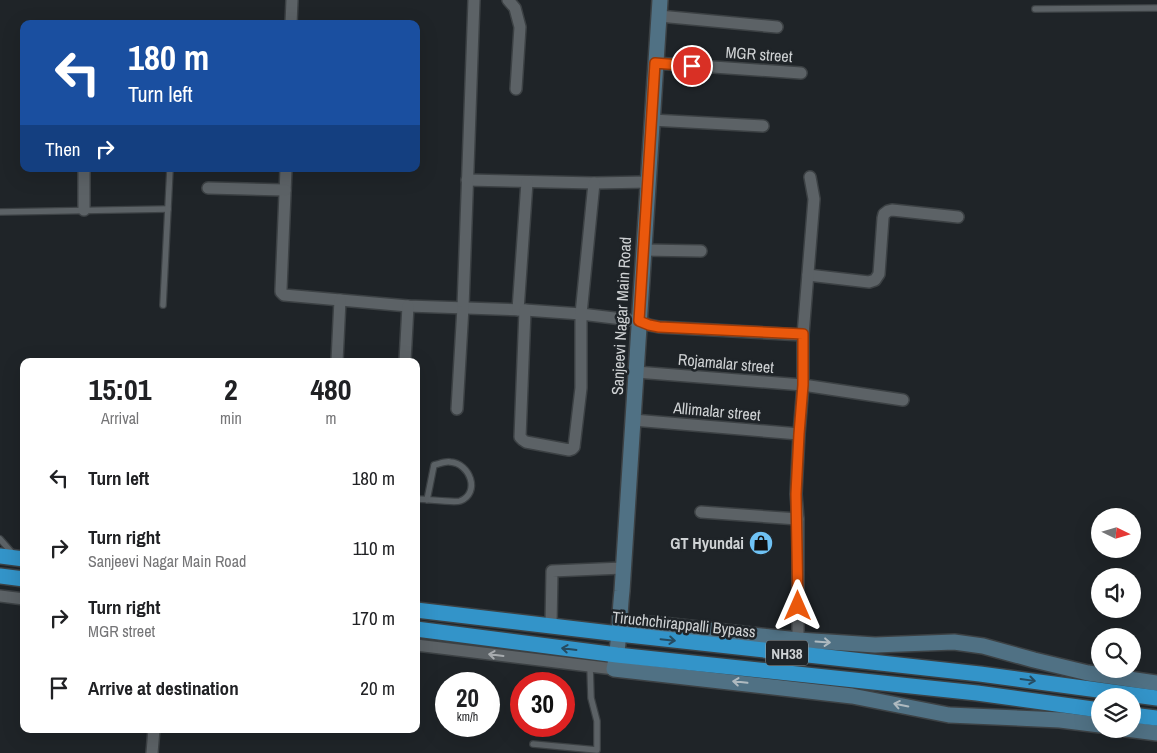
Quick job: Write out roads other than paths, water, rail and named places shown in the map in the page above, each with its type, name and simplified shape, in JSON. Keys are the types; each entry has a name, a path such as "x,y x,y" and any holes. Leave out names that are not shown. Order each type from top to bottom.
{"highway":[{"path":"0,556 20,558"},
{"path":"0,576 20,578"},
{"name":"Tiruchchirappalli Bypass","path":"420,610 980,674 1157,698"},
{"name":"NH38","path":"420,630 616,662 950,690 1091,709"},
{"path":"1141,716 1157,718"}],"main road":[{"name":"Sanjeevi Nagar Main Road","path":"616,662 660,0"},
{"path":"619,634 654,624 798,640 875,645 954,642 983,646 1088,673 1157,683"},
{"path":"616,662 852,696 949,715 1060,720 1091,724"},
{"path":"1141,731 1157,733"}],"street":[{"path":"291,20 292,0"},
{"path":"457,409 463,307 474,0"},
{"path":"508,0 515,8 520,27 516,89"},
{"path":"659,16 777,27"},
{"name":"MGR street","path":"655,63 801,73"},
{"path":"652,120 763,126"},
{"path":"84,172 84,210"},
{"path":"286,172 281,288 282,294 286,296 408,306 463,307 580,314 639,321 659,327 803,334"},
{"path":"798,640 798,519 796,494 803,385 803,334 814,199 810,177"},
{"path":"467,180 594,183 648,182"},
{"path":"527,182 521,310 520,437 526,442 570,450 574,447 580,405 580,314 594,183"},
{"path":"208,188 285,190"},
{"path":"808,276 869,282 875,280 879,274 883,218 884,214 888,211 958,217"},
{"path":"643,250 701,251"},
{"path":"337,358 340,300"},
{"path":"405,358 408,306"},
{"name":"Rojamalar street","path":"636,372 803,385 902,400"},
{"name":"Allimalar street","path":"633,420 799,434"},
{"path":"701,512 798,519"},
{"path":"550,625 552,571 623,568"},
{"path":"0,596 20,598"},
{"path":"420,645 590,666 616,662"},
{"path":"152,753 154,733"}],"lane":[{"path":"1035,9 1157,8"},
{"path":"162,305 170,172"},
{"path":"0,212 168,209"},
{"path":"420,499 427,500 458,502 470,492 472,482 470,476 462,466 450,462 434,465 427,500"},
{"path":"0,540 20,558"},
{"path":"533,744 596,752 597,721 591,698 590,666"}],"place":[{"name":"GT Hyundai","path":"761,543"}]}
